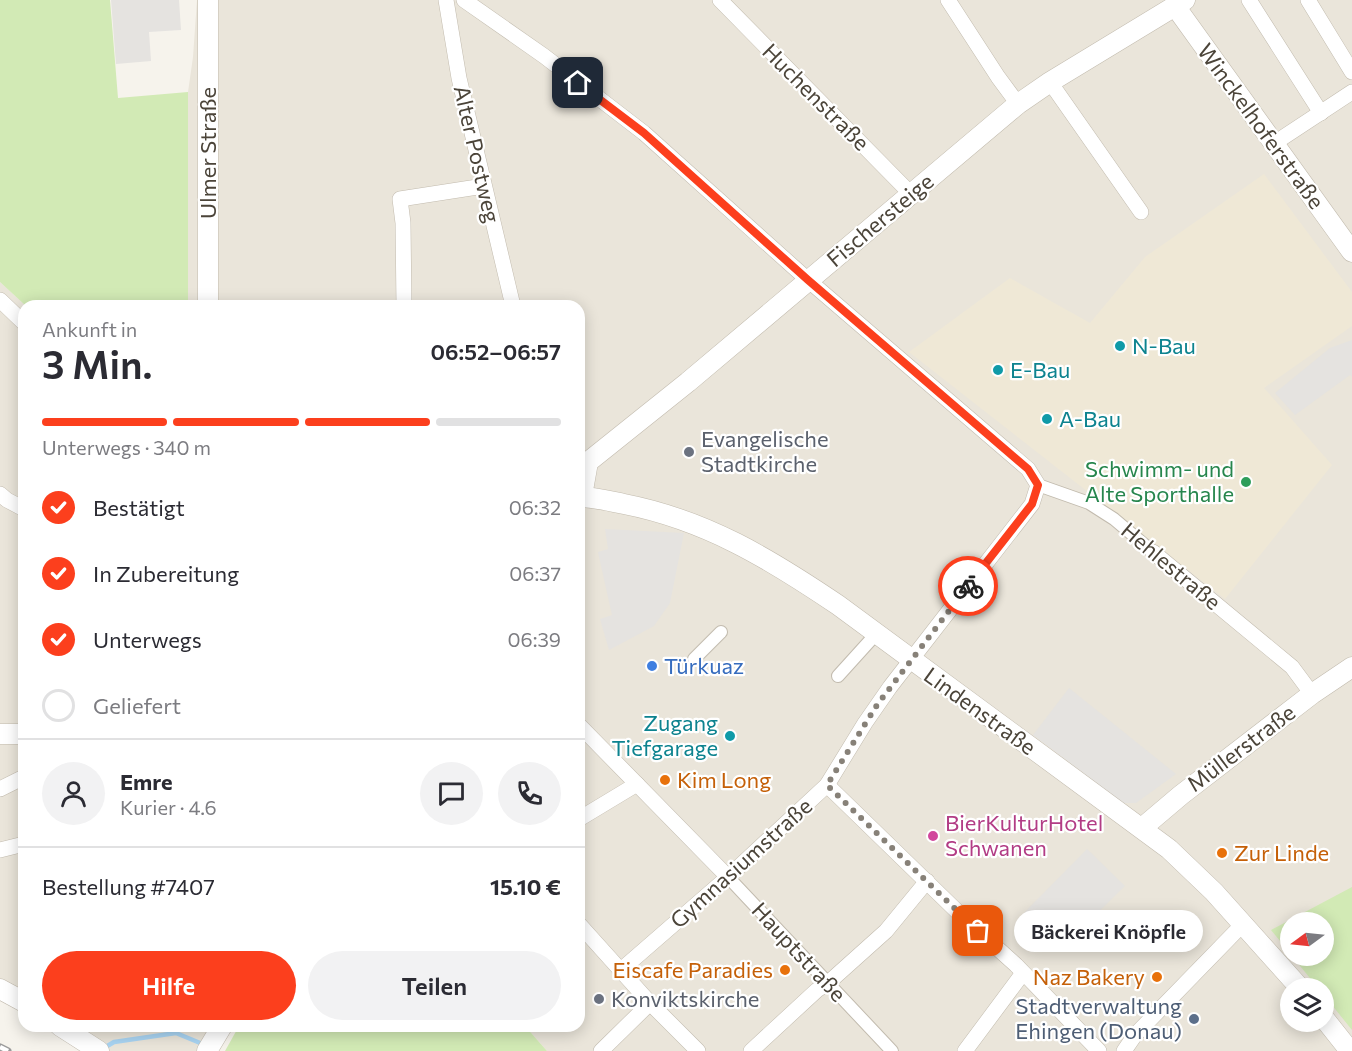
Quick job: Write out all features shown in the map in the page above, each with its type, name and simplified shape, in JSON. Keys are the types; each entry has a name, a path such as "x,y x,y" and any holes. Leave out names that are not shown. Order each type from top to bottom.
{"street":[{"name":"Ulmer Straße","path":"208,0 208,300"},
{"name":"Alter Postweg","path":"446,0 459,78 512,300"},
{"path":"464,0 535,49 644,133 808,280 1028,469 1038,485"},
{"name":"Huchenstraße","path":"720,0 911,194"},
{"path":"948,0 1018,104"},
{"path":"1249,0 1321,113"},
{"path":"1308,0 1352,72"},
{"name":"Fischersteige","path":"585,458 697,375 1018,104 1176,2"},
{"name":"Winckelhoferstraße","path":"1176,2 1273,144 1346,232 1352,252"},
{"path":"1050,82 1141,212"},
{"path":"1273,144 1352,92"},
{"path":"404,300 403,223 400,199 484,186"},
{"path":"0,300 18,317"},
{"name":"Hehlestraße","path":"1038,485 1089,503 1114,519 1292,666 1312,694"},
{"name":"Gymnasiumstraße","path":"621,970 728,877 827,785 865,723 1032,504 1038,485"},
{"path":"0,494 18,506"},
{"name":"Lindenstraße","path":"585,497 671,514 734,541 791,572 1169,849 1202,880 1291,978"},
{"path":"694,659 721,632"},
{"path":"838,676 876,634"},
{"name":"Müllerstraße","path":"1142,828 1312,694 1350,675"},
{"name":"Hauptstraße","path":"585,730 728,877 892,1051"},
{"path":"0,734 18,734"},
{"path":"0,789 18,780"},
{"path":"585,815 637,784"},
{"path":"827,785 1023,973 1099,1051"},
{"path":"0,850 18,846"},
{"path":"751,1051 816,990 828,983 886,931 927,881"},
{"path":"1124,1051 1135,1035 1243,924"},
{"path":"585,931 650,1003 698,1051"},
{"path":"965,1051 1023,973"},
{"path":"0,988 18,998"},
{"path":"601,1051 650,1003"},
{"path":"1334,1031 1350,1051"},
{"path":"69,1032 99,1051"},
{"path":"207,1051 219,1032"}],"shaded area":[{"path":"111,0 179,0 181,30 149,32 151,61 116,64"},
{"path":"197,0 1352,0 1352,1051 547,1051 530,1032 585,1032 585,300 188,300 188,92"},
{"path":"1264,174 1352,292 1352,326 1264,388 1332,465 1225,599 909,352 1010,278 1090,323 1145,257"},
{"path":"0,282 20,300 18,998 0,988"},
{"path":"1352,340 1352,377 1350,375 1295,415 1275,393 1330,348"},
{"path":"605,529 684,533 670,603 654,626 609,650 600,619 612,615 598,552 608,549"},
{"path":"1069,688 1176,774 1136,803 1123,803 1033,735"},
{"path":"1087,849 1125,886 1066,944 1054,933 1049,938 1024,913"},
{"path":"69,1032 218,1032 207,1051 99,1051"}],"green space":[{"path":"0,0 110,0 118,98 188,92 188,300 20,300 0,282"},
{"path":"1352,887 1352,1030 1334,1008 1334,978 1310,978 1300,966 1334,966 1334,912 1305,912"},
{"path":"1280,925 1280,941 1271,930"},
{"path":"236,1032 530,1032 547,1051 225,1051"}],"waterway":[{"path":"104,1048 114,1042 176,1033 205,1045"}],"railway":[{"path":"0,1047 8,1051"}],"way so far":[{"path":"968,586 877,705 827,785 978,931"}],"place":[{"name":"N-Bau","path":"1120,346"},
{"name":"E-Bau","path":"998,370"},
{"name":"A-Bau","path":"1047,419"},
{"name":"Evangelische Stadtkirche","path":"689,452"},
{"name":"Schwimm- und Alte Sporthalle","path":"1246,482"},
{"name":"Türkuaz","path":"652,666"},
{"name":"Zugang Tiefgarage","path":"730,736"},
{"name":"Kim Long","path":"665,780"},
{"name":"BierKulturHotel Schwanen","path":"933,836"},
{"name":"Zur Linde","path":"1222,853"},
{"name":"Bäckerei Knöpfle","path":"978,931"},
{"name":"Eiscafe Paradies","path":"785,970"},
{"name":"Naz Bakery","path":"1157,977"},
{"name":"Konviktskirche","path":"599,999"},
{"name":"Stadtverwaltung Ehingen (Donau)","path":"1194,1019"}],"route":[{"path":"578,83 644,133 808,280 1028,469 1038,485 1032,504 968,586"}]}
